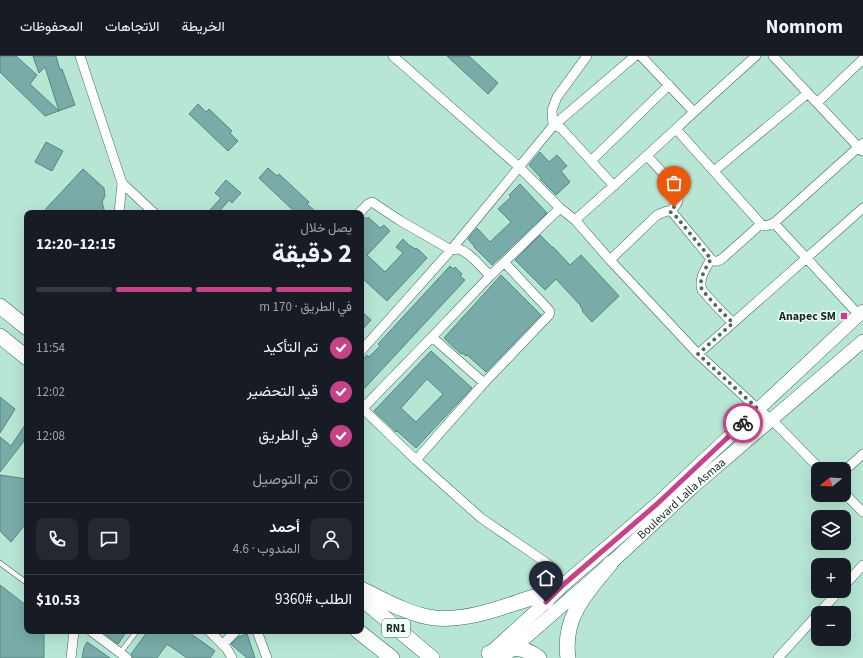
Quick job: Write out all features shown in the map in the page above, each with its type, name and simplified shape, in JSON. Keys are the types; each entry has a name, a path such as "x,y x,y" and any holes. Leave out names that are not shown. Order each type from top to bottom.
{"highway":[{"path":"0,306 24,326"},
{"path":"0,336 24,356"},
{"path":"568,658 567,642 569,629 576,607 611,563"},
{"path":"364,590 407,610 435,618 470,616 534,597 540,597 551,606"},
{"name":"RN1","path":"364,601 432,658"},
{"path":"353,634 376,658"},
{"name":"RN1","path":"362,634 392,658"},
{"path":"497,654 527,651 539,658"}],"main road":[{"name":"Boulevard Lalla Asmaa","path":"497,654 551,606 563,585 657,504 861,313"},
{"name":"Boulevard Lalla Asmaa","path":"497,654 551,606 611,563 694,486 863,341"}],"street":[{"path":"80,56 122,184 119,210"},
{"path":"393,56 519,167 560,208 575,220 610,260 698,354 772,420 813,462"},
{"path":"553,126 552,110 557,97 587,56"},
{"path":"364,348 451,250 553,126 635,56"},
{"path":"641,56 694,112"},
{"path":"575,220 756,56"},
{"path":"676,129 761,224 766,226 774,223 862,148 773,56"},
{"path":"817,103 863,59"},
{"path":"591,161 669,86"},
{"path":"714,171 808,93"},
{"path":"553,126 561,128 614,186"},
{"path":"647,156 676,190 678,201 670,212"},
{"path":"122,184 151,210"},
{"path":"362,210 372,202 399,220 451,250 458,249 464,252 490,276"},
{"path":"364,406 490,276 560,208"},
{"path":"698,354 863,208"},
{"path":"610,260 653,218 667,211 674,214 711,259 716,262 761,224"},
{"path":"774,223 806,258 861,313"},
{"path":"711,259 701,277 700,286 718,308 733,323"},
{"path":"416,460 484,383 550,312 504,262"},
{"path":"432,337 484,383"},
{"path":"364,410 416,460 481,518 548,564 563,585"},
{"path":"851,465 863,454"},
{"path":"851,500 863,512"},
{"path":"851,578 863,565"},
{"path":"825,606 833,598"},
{"path":"778,658 811,622"},
{"path":"71,658 74,634"},
{"path":"95,634 123,655"},
{"path":"212,634 223,644 232,658"},
{"path":"223,644 233,634"},
{"path":"258,634 267,658"}],"lane":[{"path":"0,563 24,581"},
{"path":"123,655 135,634"}],"building":[{"path":"0,56 16,56 37,75 30,84 59,111 45,116 0,72"},
{"path":"33,56 56,56 60,70 62,69 75,105 59,111 45,67 39,73"},
{"path":"447,56 469,56 498,83 488,94"},
{"path":"198,104 206,112 209,109 232,131 230,133 238,141 228,151 189,114"},
{"path":"46,142 63,151 52,171 35,162"},
{"path":"540,152 549,162 557,155 567,166 561,171 570,182 556,195 529,165"},
{"path":"268,168 277,176 279,174 309,202 307,204 314,210 293,210 259,178"},
{"path":"83,169 104,188 105,196 102,202 104,210 45,210"},
{"path":"226,180 241,193 232,203 229,200 221,210 210,210 221,198 215,193"},
{"path":"520,184 547,213 492,265 468,239 477,228 490,242 511,222 498,209 511,197 509,195"},
{"path":"364,217 367,219 368,217 380,228 384,225 390,231 367,255 385,272 403,253 396,247 403,239 427,258 387,301 364,280"},
{"path":"540,235 570,265 581,255 619,296 592,322 582,311 581,306 556,279 545,290 515,260"},
{"path":"450,266 453,269 455,267 462,274 460,276 465,280 364,389 364,358 367,355 369,357 380,346 378,344"},
{"path":"501,275 541,315 486,372 467,355 461,354 444,338"},
{"path":"364,314 371,320 364,328"},
{"path":"431,351 472,388 416,448 397,431 396,432 374,411","holes":["427,379 443,394 416,422 401,408"]},
{"path":"0,397 15,409 0,433"},
{"path":"24,426 24,441 0,472 0,437 11,446"},
{"path":"0,475 24,479 24,526 11,542 0,531"},
{"path":"0,585 24,604 24,634 44,634 44,658 0,658"},
{"path":"105,634 125,634 118,644"},
{"path":"146,634 191,634 215,651 210,658 187,658 167,644 157,658 133,658 131,654"},
{"path":"247,634 255,658 247,658 231,644 238,637"},
{"path":"87,642 110,658 82,658"}],"way so far":[{"path":"674,207 670,212 674,214 711,259 701,277 700,286 702,290 733,323 698,354 758,409 743,423"}],"place":[{"name":"Anapec SM","path":"844,316"}],"route":[{"path":"546,602 563,585 657,504 743,423"}]}
